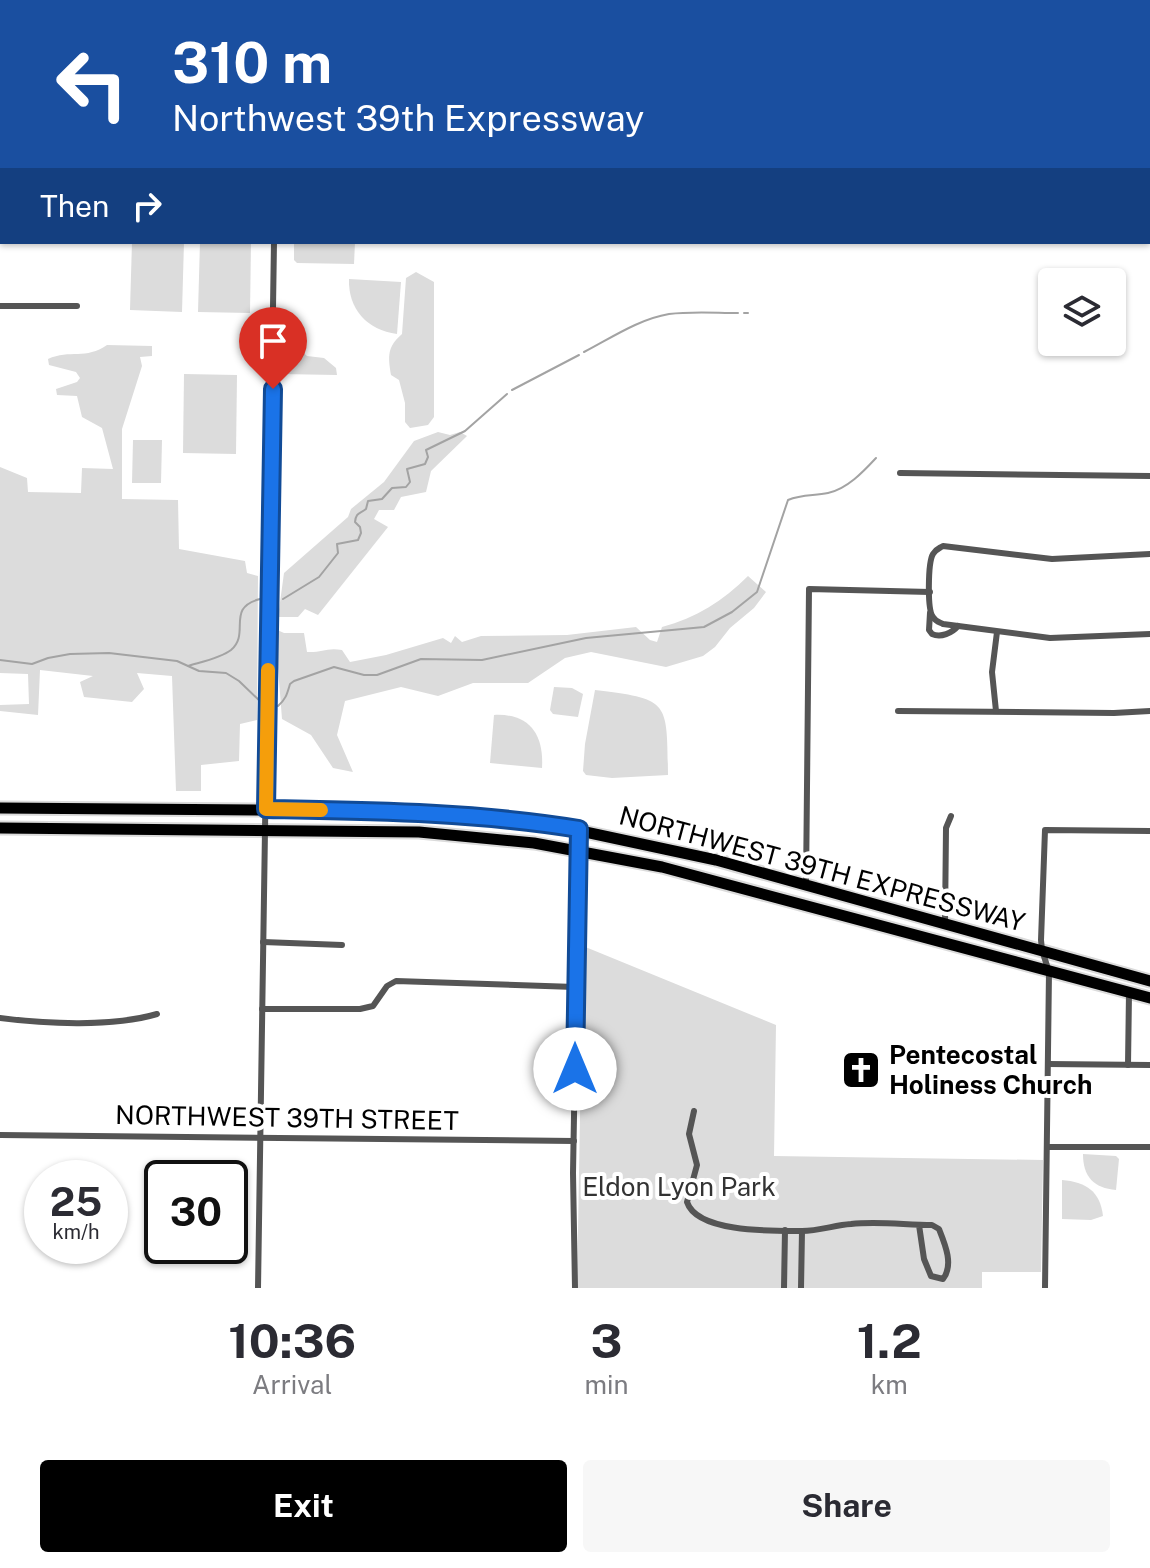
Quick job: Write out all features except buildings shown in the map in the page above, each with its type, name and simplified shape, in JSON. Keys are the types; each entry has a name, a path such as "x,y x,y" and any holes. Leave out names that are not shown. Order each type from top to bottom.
{"highway":[{"name":"NORTHWEST 39TH EXPRESSWAY","path":"0,808 440,813 579,829 671,848 1150,981"},
{"path":"440,813 440,833"},
{"name":"NORTHWEST 39TH EXPRESSWAY","path":"0,828 440,833 578,850 662,867 1150,998"},
{"path":"802,904 806,885"},
{"path":"867,922 873,903"}],"street":[{"path":"258,1288 274,244"},
{"path":"0,306 77,306"},
{"path":"900,473 1150,476"},
{"path":"958,626 941,636 929,630 931,559 935,551 943,546 1052,559 1150,554"},
{"path":"806,885 809,589 930,592"},
{"path":"930,613 938,622 958,626 1065,639 1150,634"},
{"path":"996,711 992,672 997,632"},
{"path":"898,711 1150,711"},
{"path":"945,923 946,828 951,816"},
{"path":"575,1288 575,987 579,829"},
{"path":"1045,1288 1049,972 1042,950 1045,830 1150,831"},
{"path":"263,942 342,945"},
{"path":"262,1009 360,1009 373,1006 387,986 396,981 575,987"},
{"path":"1128,1065 1129,992"},
{"path":"0,1018 111,1022 157,1014"},
{"path":"1048,1064 1150,1065"},
{"path":"694,1111 689,1134 697,1165 687,1202 693,1214 733,1228 802,1231 853,1223 932,1225 939,1229 949,1267 943,1279 931,1276 926,1269 919,1225"},
{"name":"NORTHWEST 39TH STREET","path":"0,1135 574,1141"},
{"path":"1048,1147 1150,1147"},
{"path":"784,1288 785,1230"},
{"path":"801,1288 802,1231"}],"green space":[{"path":"132,244 184,244 182,312 130,310"},
{"path":"200,244 251,244 250,313 198,312"},
{"path":"294,244 355,244 354,264 297,263 294,260"},
{"path":"416,272 434,282 434,417 428,425 410,428 405,422 405,403 399,380 391,375 389,357 391,348 402,334 406,278"},
{"path":"349,279 401,282 397,334 377,328 361,316 352,300"},
{"path":"286,337 307,356 324,358 336,368 337,375 280,374 281,341"},
{"path":"107,345 152,346 152,356 140,357 142,366 122,429 122,499 178,500 179,549 245,561 247,573 258,576 257,720 240,724 239,761 201,765 201,791 176,791 172,676 137,673 144,689 132,702 84,697 80,682 93,676 40,670 38,715 0,711 0,705 29,704 28,674 0,673 0,467 27,478 28,492 81,493 82,468 113,469 102,428 82,417 77,396 57,395 56,389 80,378 76,372 49,365 48,359 92,352"},
{"path":"184,374 237,375 236,454 183,453"},
{"path":"438,432 450,435 460,432 467,436 431,471 426,492 401,497 394,510 379,510 374,519 388,527 318,615 305,609 298,617 278,617 284,573 384,482 414,441"},
{"path":"133,440 162,440 161,483 132,483"},
{"path":"748,576 766,592 754,608 703,656 666,667 591,652 565,658 528,683 473,683 438,696 401,687 345,701 337,735 353,772 333,768 311,735 282,719 275,629 284,633 304,633 307,652 342,650 350,662 443,638 451,643 455,636 462,642 481,636 567,635 636,627 650,640 657,642 662,627 708,608"},
{"path":"554,687 572,688 583,694 578,717 553,714 550,710"},
{"path":"595,690 638,697 651,701 659,708 667,732 668,775 612,778 586,775 583,771 585,744"},
{"path":"494,715 517,718 532,728 540,746 542,768 490,763"},
{"name":"Eldon Lyon Park","path":"583,946 776,1025 774,1156 1043,1160 1041,1272 982,1272 982,1288 577,1288"},
{"path":"1083,1154 1116,1156 1119,1159 1116,1190 1102,1187 1091,1180 1085,1169"},
{"path":"1062,1180 1090,1189 1099,1200 1103,1216 1091,1220 1062,1219"}],"waterway":[{"path":"584,352 658,316 738,313"},
{"path":"512,390 579,355"},
{"path":"283,599 319,577 338,553 337,544 358,540 361,533 355,522 357,515 366,509 368,501 382,499 392,488 406,487 410,482 407,469 425,464 428,457 426,450 465,431 507,394"},
{"path":"271,705 281,703 294,681 334,667 377,675 421,659 482,660 586,638 704,627 732,612 757,592 788,500 842,488 876,458"},
{"path":"188,666 231,650 237,643 244,608 260,599"},
{"path":"0,660 32,664 70,654 109,653 177,661 199,671 226,673 263,704"}],"slow traffic":[{"path":"268,670 266,809 321,810"}],"place":[{"name":"Pentecostal Holiness Church","path":"861,1070"}],"route":[{"path":"273,389 266,809 423,812 579,829 575,1069"}]}
